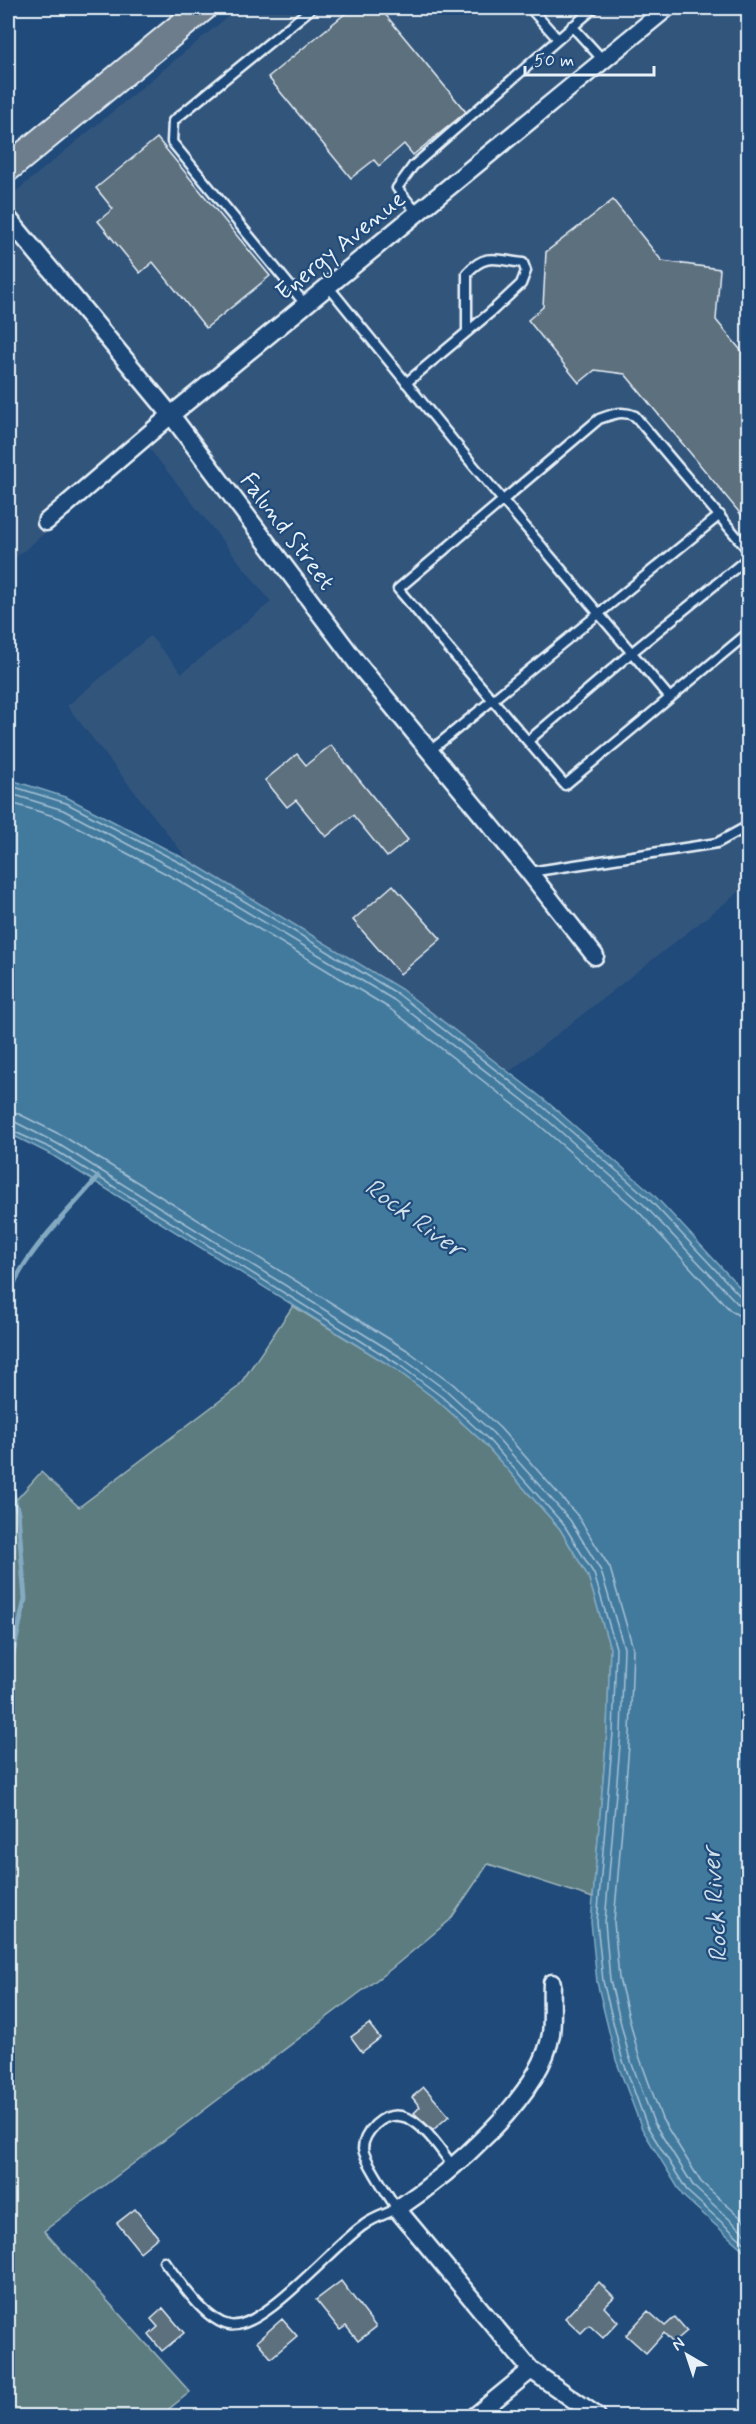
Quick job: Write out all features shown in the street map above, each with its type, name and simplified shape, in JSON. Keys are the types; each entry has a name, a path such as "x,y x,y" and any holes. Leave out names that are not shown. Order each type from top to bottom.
{"main road":[{"path":"8,168 203,8"}],"street":[{"name":"Energy Avenue","path":"46,522 305,304 667,8"},
{"name":"Falund Street","path":"8,218 171,415 357,663 530,872 595,956"},
{"path":"552,1983 551,2034 539,2068 513,2105 481,2140 418,2195 397,2209 531,2370 597,2416"},
{"path":"475,2416 531,2370"}],"lane":[{"path":"305,304 172,142 173,121 312,8"},
{"path":"531,8 557,38"},
{"path":"417,213 397,188 413,166 594,8"},
{"path":"572,26 603,60"},
{"path":"406,383 467,332 521,284 526,272 523,263 489,259 477,262 467,273 467,332"},
{"path":"328,286 504,502 670,698"},
{"path":"748,550 635,416 626,412 613,413 599,419 398,590 565,785 748,633"},
{"path":"430,751 720,515"},
{"path":"528,741 748,558"},
{"path":"530,872 717,843 748,826"},
{"path":"164,2261 195,2301 217,2319 230,2325 247,2323 274,2306 364,2224 397,2209 363,2151 364,2138 376,2124 389,2116 401,2114 414,2121 433,2140 452,2165"}],"shaded area":[{"path":"238,8 748,8 748,885 509,1072 401,989 189,861 67,706 150,636 182,673 271,602 148,447 8,564 8,198"}],"green space":[{"path":"293,1306 394,1368 438,1401 483,1442 560,1529 588,1576 610,1648 607,1732 593,1898 488,1864 450,1920 391,1969 44,2231 190,2392 160,2416 8,2416 8,1509 41,1472 79,1507 238,1387"}],"water":[{"name":"Rock River","path":"8,779 68,798 189,861 401,989 546,1101 653,1194 748,1296 748,2254 683,2196 642,2129 616,2060 597,1982 591,1922 607,1732 610,1648 588,1576 560,1529 483,1442 438,1401 394,1368 52,1155 8,1133"}],"building":[{"path":"352,8 380,8 466,112 413,155 404,144 379,166 374,160 351,178 268,77"},
{"path":"157,138 270,276 206,328 153,262 140,273 98,221 113,209 96,188"},
{"path":"613,200 662,261 720,269 716,320 748,359 748,523 625,374 595,370 579,383 528,320 543,307 546,252"},
{"path":"331,745 408,840 387,857 353,815 326,837 296,800 287,807 265,780 297,754 306,765"},
{"path":"393,885 441,939 400,974 353,920"},
{"path":"369,2024 380,2038 362,2052 351,2037"},
{"path":"424,2087 449,2116 433,2130 414,2113 420,2107 412,2097"},
{"path":"135,2209 158,2237 140,2252 117,2223"},
{"path":"341,2281 376,2327 358,2341 346,2326 340,2330 316,2300"},
{"path":"599,2282 614,2297 604,2307 618,2322 603,2338 589,2325 581,2333 565,2318"},
{"path":"163,2308 184,2333 162,2351 149,2335 158,2327 151,2319"},
{"path":"648,2311 665,2326 675,2317 687,2331 673,2343 664,2333 646,2353 626,2335"},
{"path":"282,2319 297,2336 271,2358 257,2341"}],"waterway":[{"path":"8,1297 15,1280 36,1249 98,1177"},
{"path":"8,1475 18,1513 25,1599 12,1658 8,1665"}]}
